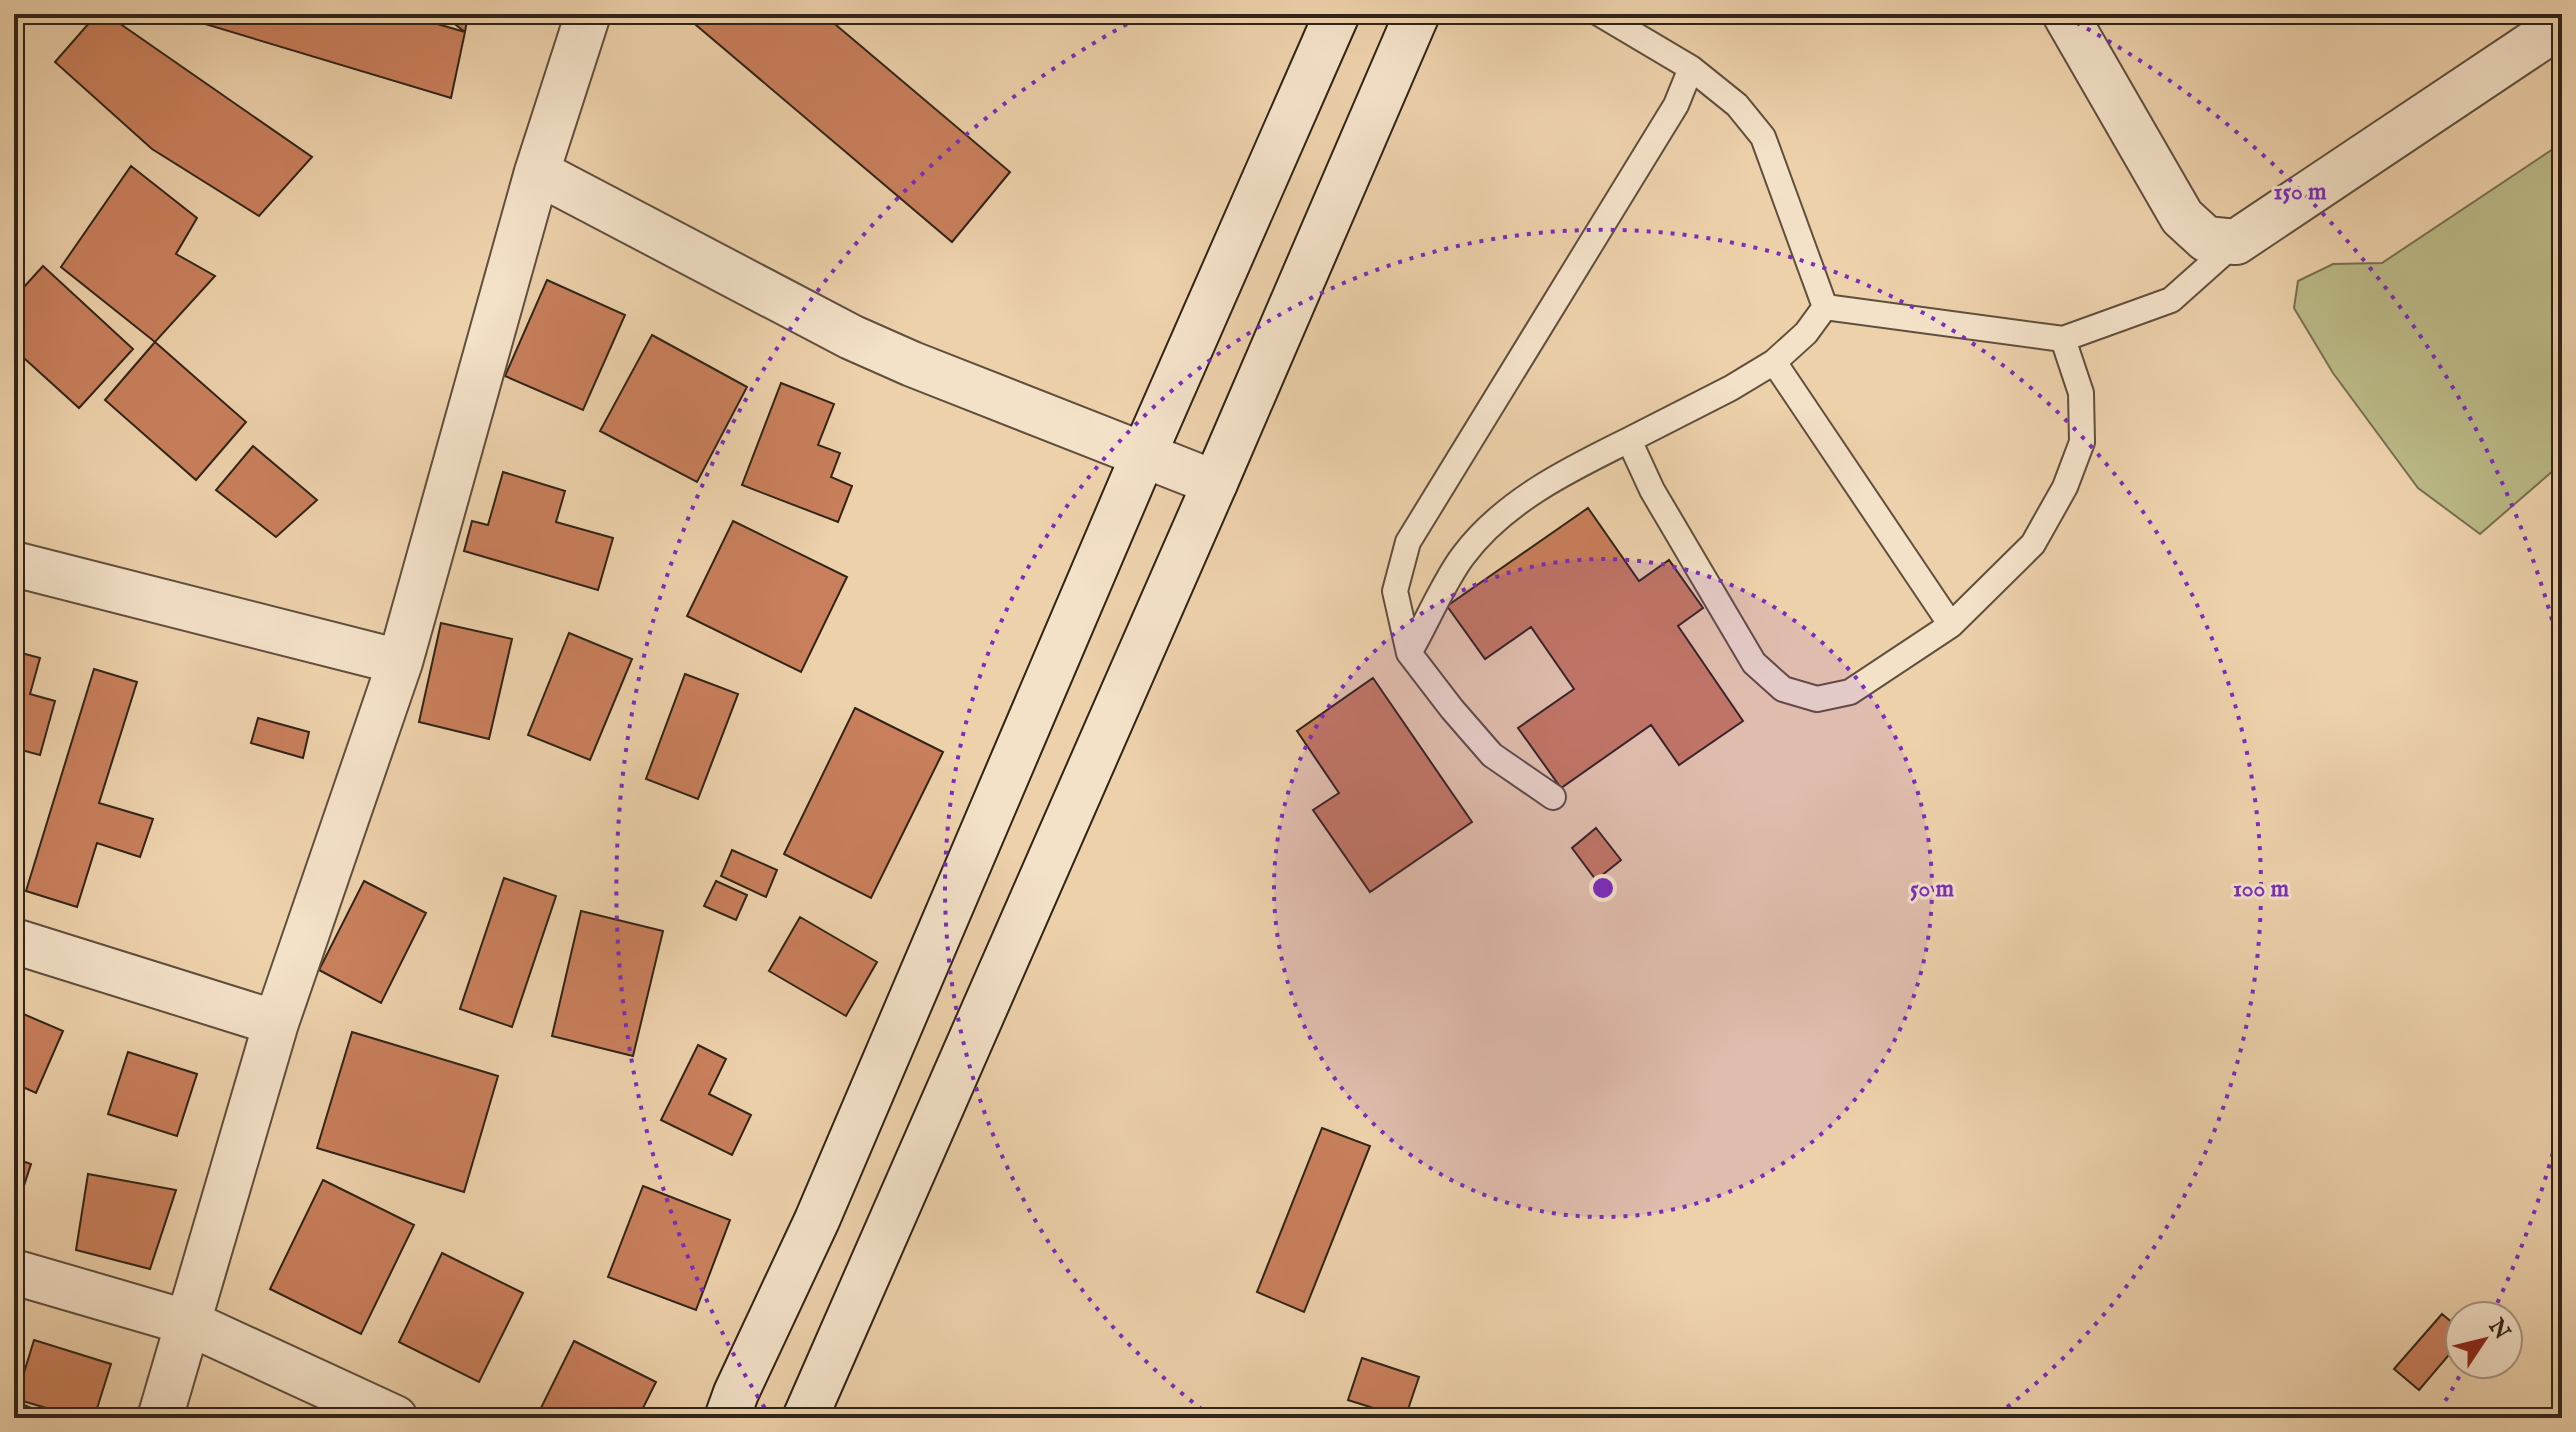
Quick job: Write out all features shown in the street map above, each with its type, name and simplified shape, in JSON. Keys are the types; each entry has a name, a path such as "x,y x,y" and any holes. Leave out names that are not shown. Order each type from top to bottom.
{"street":[{"path":"160,1418 276,1023 400,662 537,172 588,14"},
{"path":"727,1418 817,1220 1143,456 1337,14"},
{"path":"805,1418 1417,14"},
{"path":"2065,14 2182,217 2206,239 2236,242 2562,24"},
{"path":"537,172 851,337 1215,483"},
{"path":"14,564 400,662"},
{"path":"14,941 276,1023"},
{"path":"817,1220 879,1251"},
{"path":"14,1272 189,1323 395,1418"}],"lane":[{"path":"1600,14 1691,68 1737,105 1763,137 1825,307"},
{"path":"1553,797 1492,755 1409,653 1395,591 1408,542 1676,105 1691,68"},
{"path":"1825,307 2063,339 2171,300 2236,242"},
{"path":"1409,653 1463,556 1504,513 1564,472 1731,388 1774,362 1806,333 1825,307"},
{"path":"1629,440 1652,490 1754,663 1783,689 1817,699 1850,692 1951,625 2033,544 2065,487 2082,442 2081,393 2063,339"},
{"path":"1774,362 1951,625"}],"shaded area":[{"path":"2562,143 2562,463 2480,534 2418,488 2333,373 2294,308 2298,281 2333,264 2382,263"}],"building":[{"path":"97,14 106,14 312,157 259,216 152,149 55,62"},
{"path":"172,14 403,14 465,32 451,98"},
{"path":"442,14 468,14 465,32"},
{"path":"683,14 823,14 1010,172 952,242"},
{"path":"131,166 197,218 176,254 215,276 155,342 61,267"},
{"path":"43,266 133,349 79,408 14,349 14,298"},
{"path":"547,280 625,315 583,410 505,376"},
{"path":"652,335 747,387 697,482 600,431"},
{"path":"155,342 246,422 196,480 105,400"},
{"path":"781,383 834,404 818,445 840,453 831,477 852,486 838,522 742,485"},
{"path":"253,446 317,500 276,537 216,490"},
{"path":"503,472 565,491 556,522 613,538 598,590 464,551 472,521 488,525"},
{"path":"1588,508 1639,581 1669,560 1703,608 1678,626 1743,721 1679,765 1651,725 1561,788 1518,728 1574,689 1531,627 1485,659 1447,606"},
{"path":"733,521 847,577 801,672 687,616"},
{"path":"441,623 512,639 489,739 419,722"},
{"path":"569,633 632,659 590,760 528,735"},
{"path":"14,651 40,658 30,694 55,701 40,755 14,748"},
{"path":"94,669 137,682 99,803 153,819 140,857 97,843 77,907 26,891"},
{"path":"685,674 738,694 698,799 646,779"},
{"path":"1373,678 1472,822 1370,892 1313,810 1339,793 1297,731"},
{"path":"855,708 943,752 871,898 784,854"},
{"path":"258,718 309,732 303,758 251,743"},
{"path":"1596,828 1621,860 1596,880 1572,848"},
{"path":"732,850 777,870 766,897 721,876"},
{"path":"504,878 556,896 512,1027 460,1009"},
{"path":"364,881 426,913 381,1003 319,970"},
{"path":"716,881 747,895 736,920 704,906"},
{"path":"581,911 663,931 633,1056 552,1036"},
{"path":"800,917 877,962 846,1016 769,971"},
{"path":"14,1010 63,1031 36,1093 14,1083"},
{"path":"352,1032 498,1076 464,1192 317,1148"},
{"path":"698,1045 726,1059 709,1094 751,1115 732,1155 661,1120"},
{"path":"128,1052 197,1074 177,1136 108,1114"},
{"path":"1322,1128 1370,1146 1304,1312 1257,1292"},
{"path":"14,1158 31,1164 14,1216"},
{"path":"88,1174 176,1190 150,1269 76,1250"},
{"path":"323,1180 414,1225 361,1334 270,1289"},
{"path":"643,1186 730,1220 696,1310 608,1277"},
{"path":"442,1253 523,1293 479,1382 399,1342"},
{"path":"2442,1314 2444,1316 2444,1361 2419,1390 2394,1369"},
{"path":"34,1340 111,1364 94,1418 80,1418 16,1399"},
{"path":"574,1341 656,1382 638,1418 536,1418"},
{"path":"1362,1358 1419,1377 1405,1418 1348,1400"},
{"path":"14,1401 56,1418 14,1418"}]}
